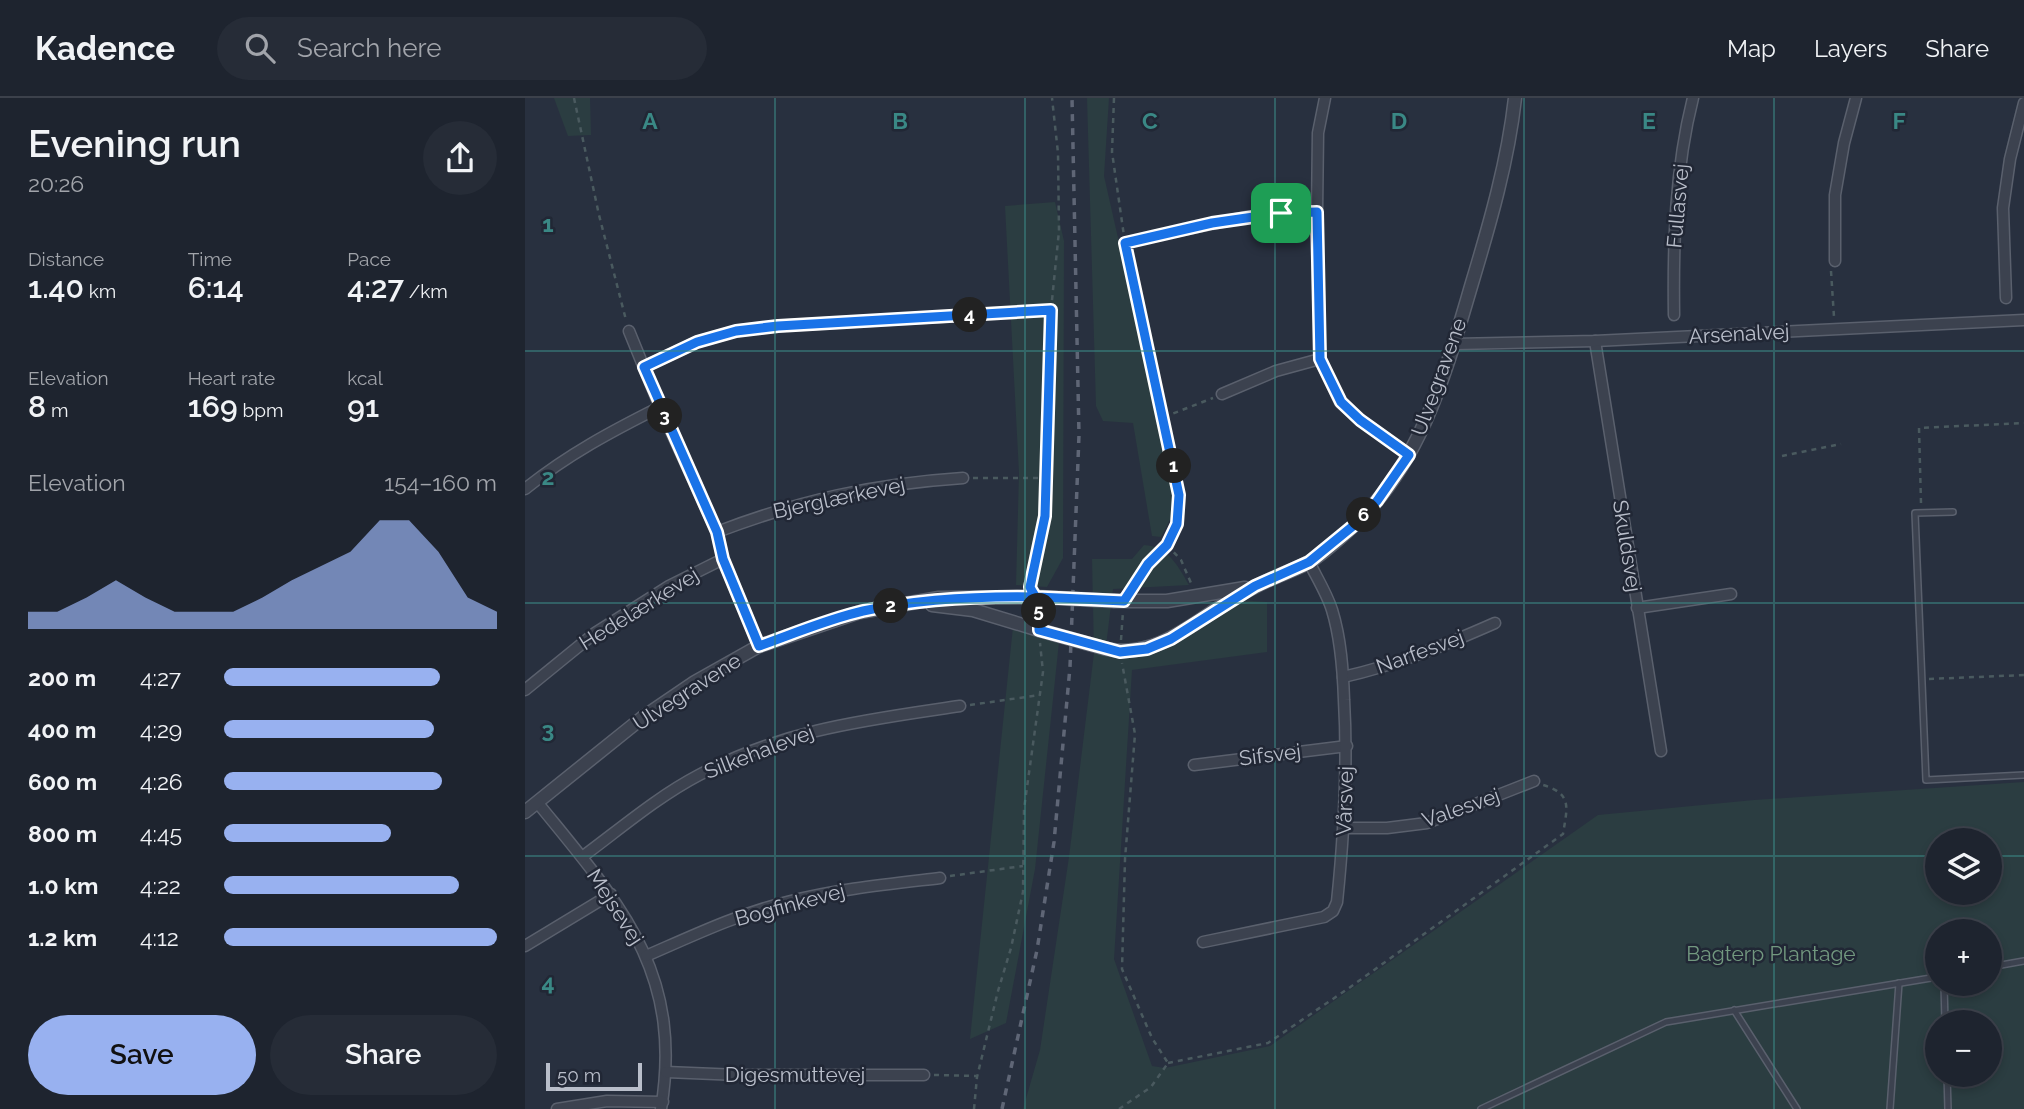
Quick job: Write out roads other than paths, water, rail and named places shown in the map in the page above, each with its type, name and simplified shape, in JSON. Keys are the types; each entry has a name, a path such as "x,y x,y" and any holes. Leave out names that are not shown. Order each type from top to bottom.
{"street":[{"path":"1325,98 1318,133 1320,359 1341,402 1360,420 1409,455"},
{"name":"Ulvegravene","path":"911,603 973,610 1120,652 1147,649 1171,639 1255,586 1309,562 1353,526 1377,501 1409,455 1427,422 1454,344 1492,215 1506,157 1515,98"},
{"name":"Fullasvej","path":"1674,315 1673,262 1678,189 1685,128 1693,98"},
{"path":"1835,261 1835,195 1844,143 1856,98"},
{"path":"2006,298 2003,208 2010,159 2024,103"},
{"path":"1178,231 1246,217 1317,212"},
{"path":"644,367 697,342 736,331 778,326 955,316"},
{"name":"Arsenalvej","path":"1454,344 1595,341 2024,320"},
{"path":"629,331 717,532 723,559 759,646"},
{"name":"Skuldsvej","path":"1595,341 1661,751"},
{"path":"1222,394 1276,371 1320,359"},
{"path":"525,489 565,459 608,433 660,407"},
{"name":"Bjerglærkevej","path":"717,532 819,498 912,482 963,478"},
{"name":"Hedelærkevej","path":"525,690 595,633 667,587 723,559"},
{"name":"Vårsvej","path":"1203,942 1324,917 1333,911 1338,902 1345,828 1347,746 1343,677 1340,642 1332,609 1309,562"},
{"name":"Ulvegravene","path":"525,812 642,718 695,682 759,646 860,612 967,597 1167,601 1255,586"},
{"path":"1637,608 1731,594"},
{"name":"Narfesvej","path":"1343,677 1408,659 1496,623"},
{"name":"Silkehalevej","path":"582,857 660,799 699,775 753,750 800,733 841,723 960,706"},
{"name":"Sifsvej","path":"1194,765 1347,746"},
{"name":"Valesvej","path":"1345,828 1387,828 1427,823 1534,782"},
{"name":"Mejsevej","path":"537,802 611,894 633,927 646,956 661,1007 666,1072 662,1105"},
{"name":"Bogfinkevej","path":"646,956 729,920 786,902 856,888 940,878"},
{"path":"525,946 611,894"},
{"name":"Digesmuttevej","path":"666,1072 739,1075 923,1075"},
{"path":"557,1109 607,1101 662,1105"}],"lane":[{"path":"1953,512 1915,513 1926,780 2024,775"},
{"path":"2002,965 2024,961"},
{"path":"1481,1109 1666,1022 1925,978"},
{"path":"1890,1109 1899,983"},
{"path":"1734,1010 1797,1109"},
{"path":"1947,1087 1948,1109"}],"railway":[{"path":"1002,1109 1037,950 1054,842 1070,667 1079,435 1072,98"}],"park label":[{"name":"Bagterp Plantage","path":"1771,954"}]}
